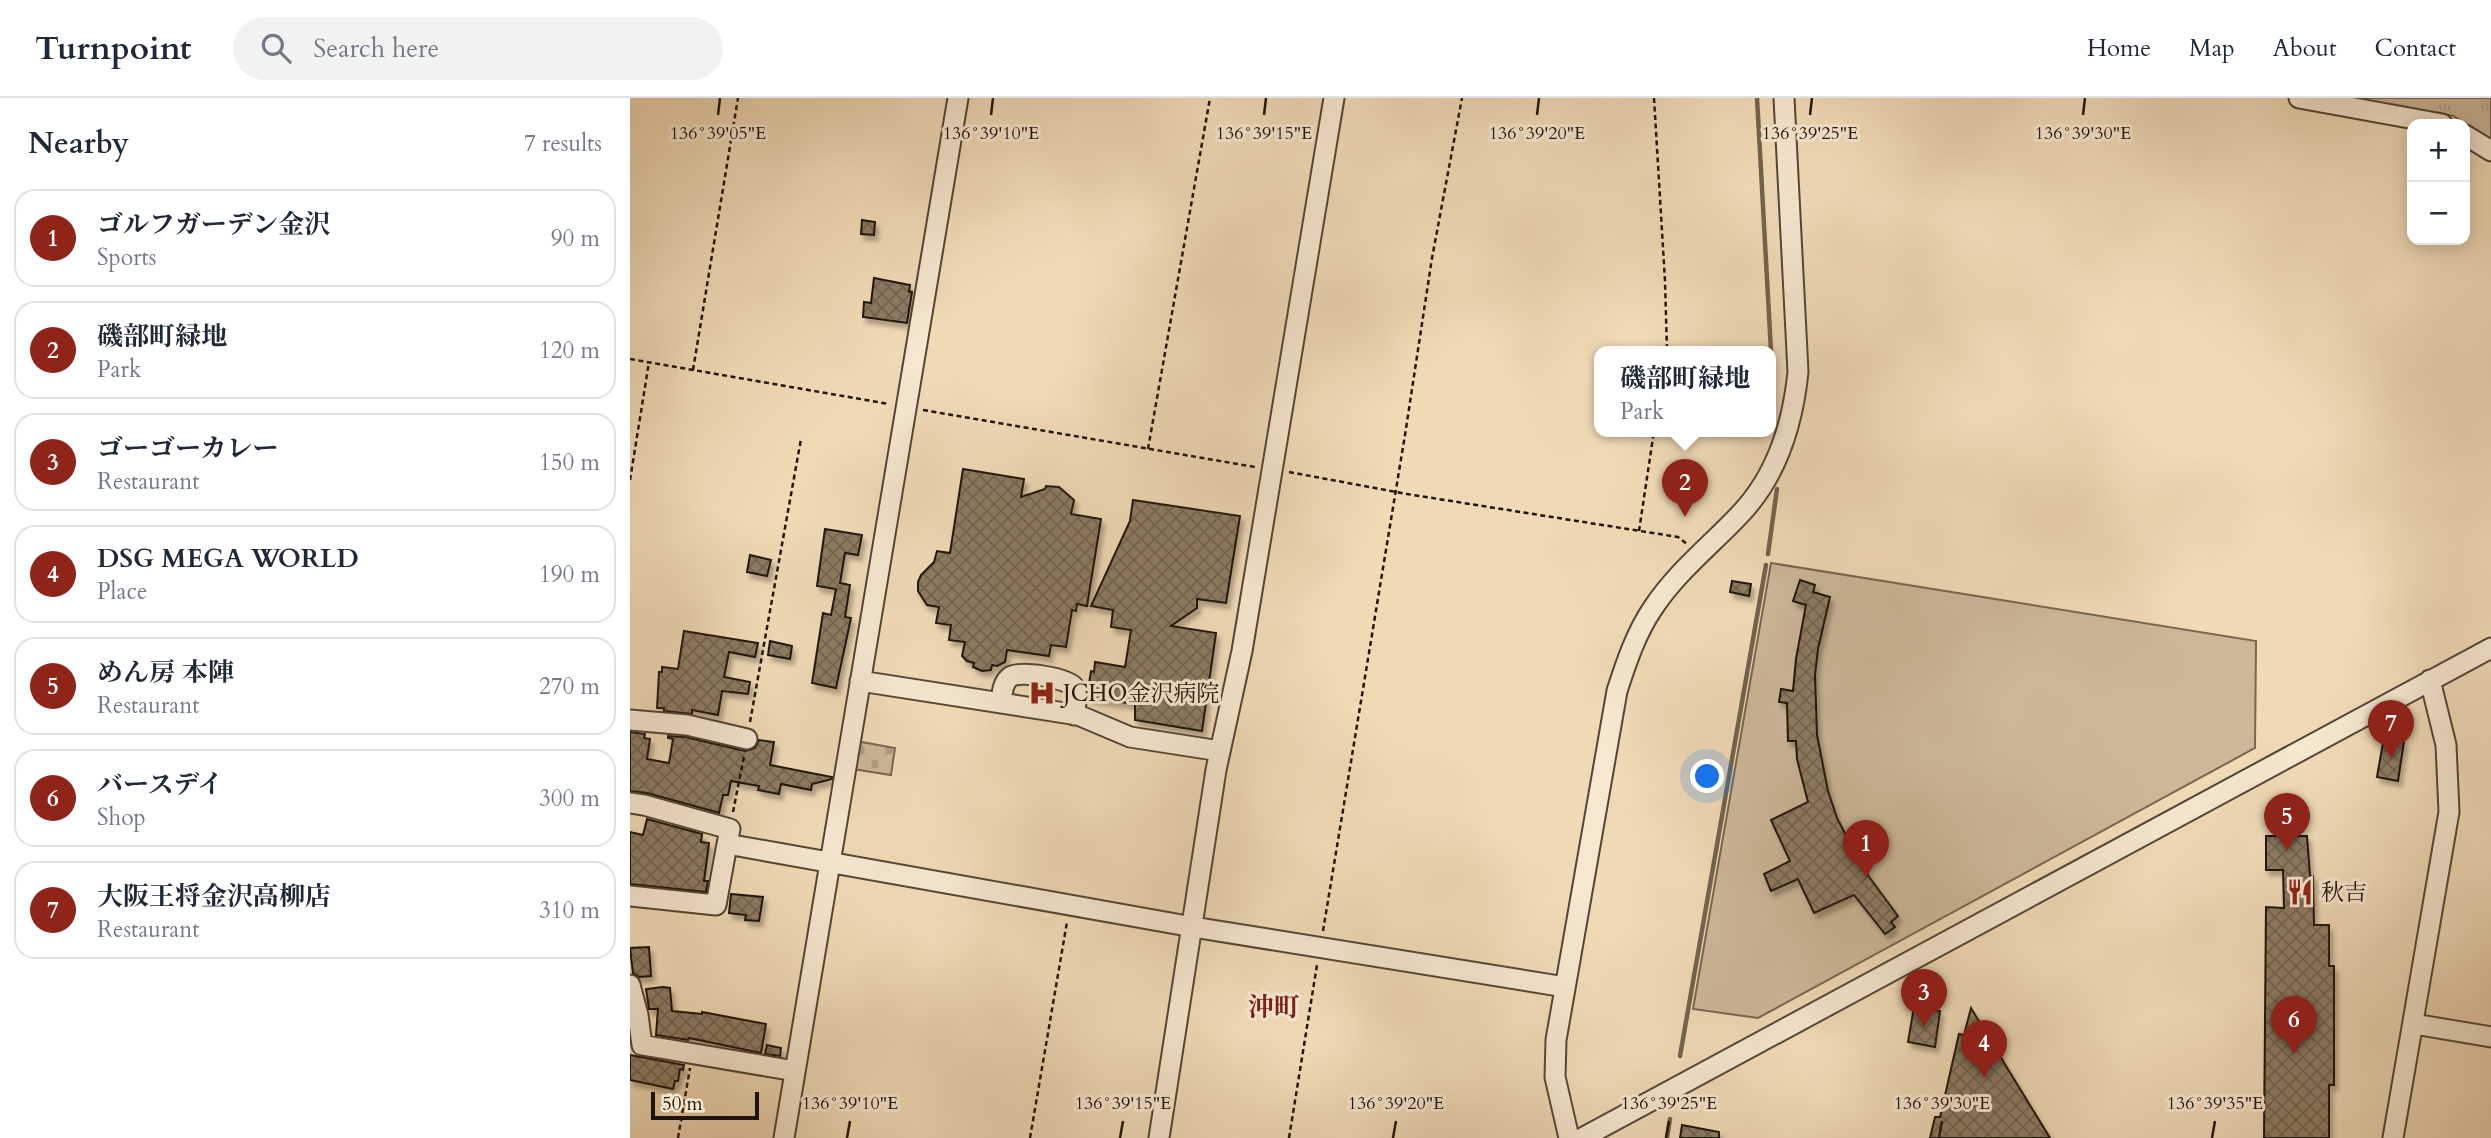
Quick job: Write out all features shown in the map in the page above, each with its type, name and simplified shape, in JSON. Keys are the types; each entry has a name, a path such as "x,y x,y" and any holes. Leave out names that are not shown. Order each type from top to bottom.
{"street":[{"path":"784,1138 958,98"},
{"path":"1159,1138 1220,751 1242,651 1334,98"},
{"path":"1569,1138 1555,1077 1554,1055 1617,691 1637,637 1653,608 1677,577 1745,509 1763,484 1782,447 1793,408 1798,372 1784,98"},
{"path":"2299,98 2414,119"},
{"path":"2470,138 2491,151"},
{"path":"1582,1138 2491,648"},
{"path":"1001,703 1004,685 1016,674 1063,680 1073,685 1076,690 1074,715"},
{"path":"2393,1138 2449,812 2446,745 2430,680"},
{"path":"860,681 1074,715 1129,737 1220,751"},
{"path":"630,720 687,725 747,738"},
{"path":"630,803 644,805 774,851 828,863 1565,988"},
{"path":"630,896 716,905 729,837"},
{"path":"630,985 638,1015 636,1046 795,1071"},
{"path":"2414,1024 2491,1037"}],"path":[{"path":"693,370 738,98"},
{"path":"1148,449 1210,98"},
{"path":"1289,1138 1432,258 1462,98"},
{"path":"1654,98 1667,346"},
{"path":"630,359 1678,537 1699,554"},
{"path":"630,480 649,362"},
{"path":"1639,531 1653,437"},
{"path":"729,837 801,439"},
{"path":"1030,1138 1070,905"},
{"path":"678,1138 692,1055"}],"green space":[{"path":"2346,98 2491,98 2491,139 2470,126 2470,119"},
{"path":"1771,563 2256,641 2255,748 1758,1018 1693,1009"},
{"path":"856,741 895,748 891,775 852,769"}],"building":[{"path":"862,220 875,222 874,235 861,234"},
{"path":"874,278 910,285 909,291 912,292 907,323 863,317 864,302 871,303"},
{"path":"963,469 1024,479 1021,497 1045,489 1046,486 1059,487 1074,500 1071,514 1101,519 1087,606 1077,604 1076,611 1072,610 1066,647 1051,645 1049,656 1007,650 1005,662 992,665 991,670 982,671 973,667 974,663 962,656 965,642 949,640 951,625 936,623 939,607 927,605 918,591 921,575 934,562 937,551 950,553"},
{"path":"1133,500 1240,516 1226,603 1197,599 1197,608 1171,626 1216,633 1202,731 1135,720 1135,704 1090,698 1092,690 1088,690 1095,662 1125,667 1131,630 1111,627 1113,610 1091,606 1130,521"},
{"path":"825,529 862,535 858,555 845,553 840,583 850,585 845,617 851,618 836,688 812,683 823,613 831,615 836,589 817,586"},
{"path":"750,555 771,560 767,576 747,572"},
{"path":"1800,580 1815,585 1813,592 1830,597 1815,675 1817,735 1828,791 1837,818 1864,870 1898,916 1891,922 1895,927 1885,934 1854,895 1814,913 1798,879 1771,891 1764,874 1790,861 1771,820 1808,802 1797,759 1796,741 1788,741 1787,703 1779,702 1781,689 1793,691 1806,605 1793,601"},
{"path":"1732,581 1751,584 1749,596 1730,592"},
{"path":"684,631 758,643 755,657 729,652 724,677 750,682 748,694 722,691 718,715 692,710 692,714 664,711 664,708 657,708 659,672 662,672 662,667 678,669"},
{"path":"770,641 792,646 790,659 768,655"},
{"path":"630,732 645,734 644,738 650,739 647,759 669,763 673,739 668,736 685,737 745,751 755,748 759,740 774,742 770,765 832,779 812,784 811,790 781,784 779,794 758,790 759,786 731,781 728,795 723,795 719,813 647,793 630,791"},
{"path":"2384,737 2404,741 2398,781 2377,777"},
{"path":"647,819 702,834 701,842 709,843 704,881 708,881 706,892 630,884 630,832 643,835"},
{"path":"2266,836 2307,836 2310,876 2313,876 2314,925 2329,925 2329,966 2334,966 2334,1085 2329,1085 2329,1138 2264,1138 2266,907 2284,908 2283,870 2266,870"},
{"path":"731,894 763,897 759,921 745,920 746,915 729,913"},
{"path":"649,947 651,976 639,977 633,973 630,948"},
{"path":"670,988 672,1011 702,1012 766,1024 761,1053 689,1038 656,1035 658,1009 649,1009 646,989"},
{"path":"1914,1007 1940,1011 1935,1047 1908,1042"},
{"path":"1971,1008 2050,1138 1930,1138 1935,1117 1940,1117 1959,1034 1964,1035"},
{"path":"767,1045 781,1048 780,1056 765,1054"},
{"path":"630,1055 684,1065 683,1070 680,1069 673,1089 630,1080"},
{"path":"1682,1125 1719,1132 1719,1138 1680,1138"}],"waterway":[{"path":"1757,98 1771,346"},
{"path":"1768,554 1777,489"},
{"path":"1680,1056 1766,565"},
{"path":"1667,1138 1670,1119"}],"place":[{"name":"磯部町緑地","path":"1685,517"},
{"name":"JCHO金沢病院","path":"1042,693"},
{"name":"大阪王将金沢高柳店","path":"2391,758"},
{"name":"めん房 本陣","path":"2287,851"},
{"name":"ゴルフガーデン金沢","path":"1866,878"},
{"name":"秋吉","path":"2300,892"},
{"name":"ゴーゴーカレー","path":"1924,1027"},
{"name":"バースデイ","path":"2294,1054"},
{"name":"DSG MEGA WORLD","path":"1984,1078"}],"district":[{"name":"沖町","path":"1274,1007"}]}
